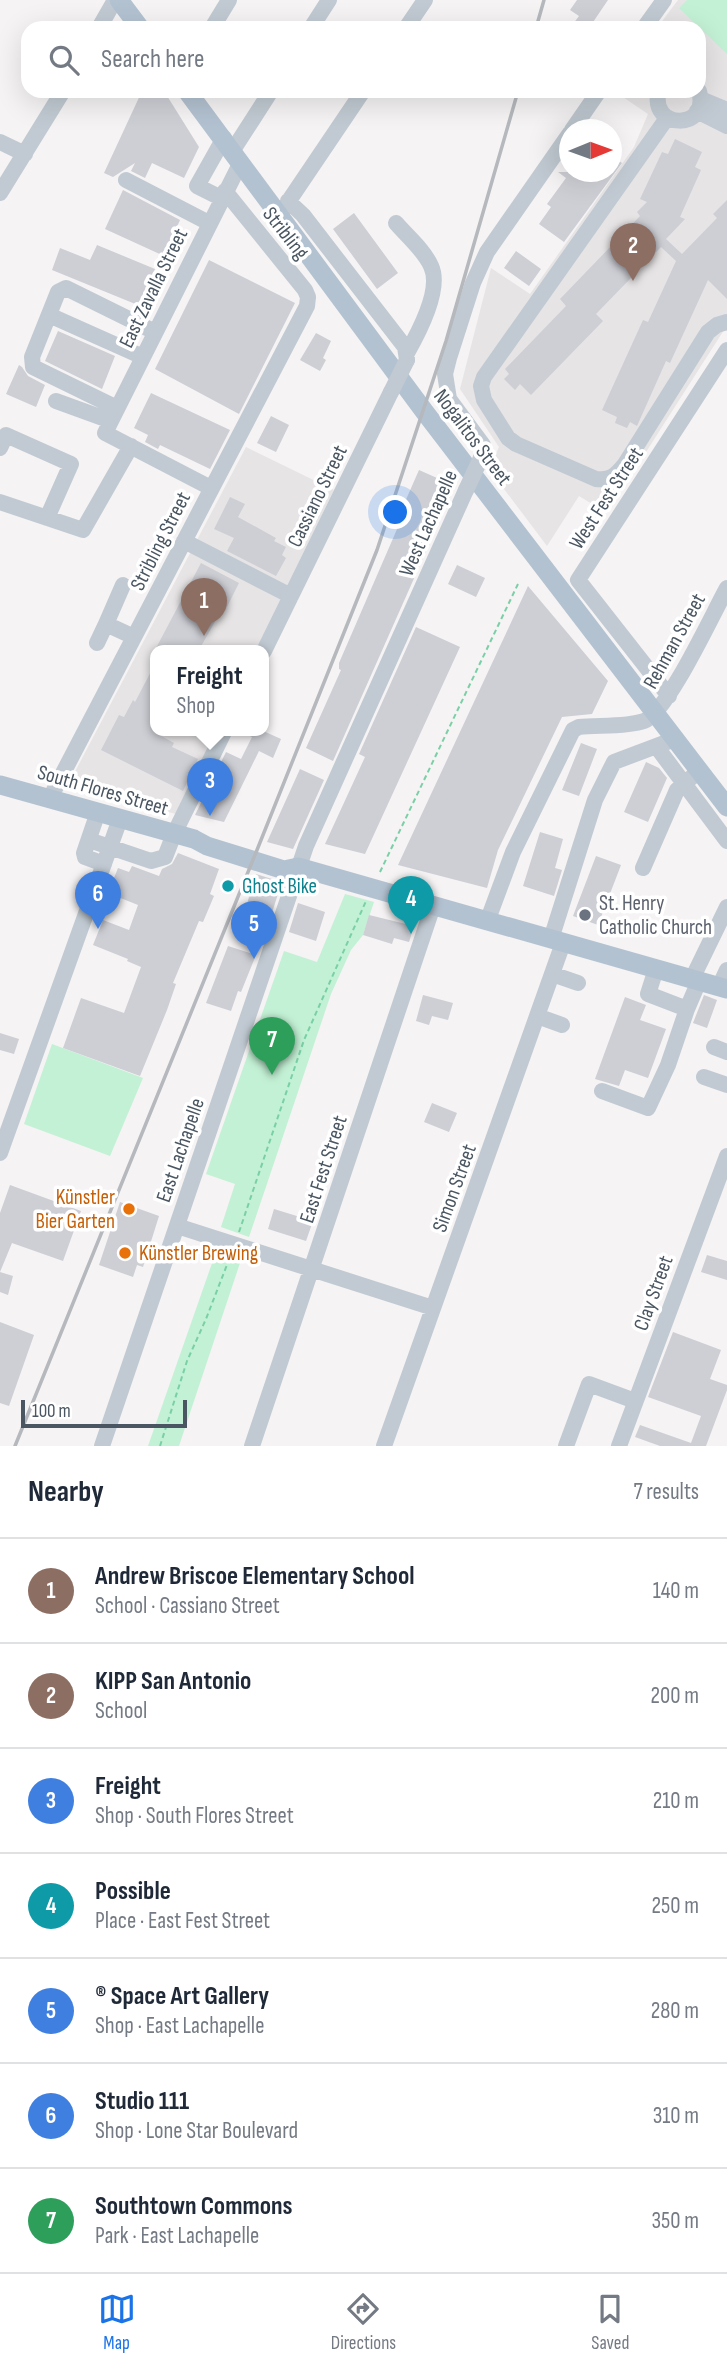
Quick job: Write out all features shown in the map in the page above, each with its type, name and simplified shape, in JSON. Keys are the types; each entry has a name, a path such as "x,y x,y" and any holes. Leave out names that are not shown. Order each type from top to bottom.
{"main road":[{"path":"117,0 132,21"},
{"name":"Nogalitos Street","path":"192,98 232,150 283,209 656,713 675,739 692,777 727,807"},
{"name":"South Flores Street","path":"0,785 174,834 194,839 211,838 257,850 288,859 298,867 696,980 724,982"}],"street":[{"path":"104,21 117,0"},
{"path":"216,21 229,0"},
{"path":"316,21 329,0"},
{"path":"411,21 425,0"},
{"path":"649,21 664,0"},
{"path":"0,193 60,98"},
{"path":"232,150 266,98"},
{"path":"283,209 358,98"},
{"name":"West Lachapelle","path":"579,119 594,98"},
{"path":"658,98 658,104 667,118 684,121 699,100"},
{"path":"699,100 727,110"},
{"path":"699,100 727,126"},
{"path":"667,118 484,377 481,391 502,430 516,444 596,480 607,481 625,464 708,332 727,322"},
{"path":"0,142 25,154"},
{"name":"West Lachapelle","path":"298,867 481,458 483,445 449,399 444,374 479,267 559,148"},
{"name":"Stribling","path":"232,150 197,186 223,195 305,290 307,303"},
{"name":"East Zavalla Street","path":"111,421 223,195 232,150"},
{"path":"125,180 209,223"},
{"name":"Nogalitos Street","path":"283,209 303,215 403,344 407,356"},
{"name":"Cassiano Street","path":"267,645 391,392 428,306 433,288 433,273 427,259 396,223"},
{"path":"155,332 66,288 58,292 32,357 33,367 111,421 131,446 211,488"},
{"name":"Stribling Street","path":"50,798 307,303"},
{"path":"48,316 143,357"},
{"name":"West Fest Street","path":"668,696 578,580 727,351"},
{"path":"56,401 111,421"},
{"path":"0,449 6,435 71,464 47,518"},
{"path":"0,502 83,530 131,446"},
{"path":"184,541 291,596"},
{"path":"97,643 123,585"},
{"name":"Rehman Street","path":"656,713 727,588"},
{"path":"106,624 134,637"},
{"path":"486,922 513,852 573,730 579,727 647,720 656,713"},
{"path":"89,840 151,861 165,858 222,736"},
{"name":"Simon Street","path":"384,1446 552,974 557,941 595,800 614,762 675,739"},
{"path":"656,746 692,777 727,841"},
{"path":"643,868 677,790 692,777"},
{"path":"98,812 85,857 104,864"},
{"path":"0,1153 120,818"},
{"name":"East Lachapelle","path":"102,1446 298,867"},
{"name":"East Fest Street","path":"252,1446 433,906"},
{"path":"603,1091 648,1108 668,1065 696,980 721,933 727,907"},
{"path":"656,969 648,994 687,1009"},
{"path":"552,974 578,982"},
{"path":"537,1016 562,1025"},
{"path":"704,1077 727,1085"},
{"name":"Clay Street","path":"623,1445 635,1401 727,1156"},
{"path":"177,1226 433,1308"},
{"path":"566,1446 589,1384 635,1401"}],"path":[{"path":"378,876 517,584"},
{"path":"238,1235 304,1040 366,900"},
{"path":"160,1446 187,1361 232,1250"}],"shaded area":[{"path":"678,0 727,0 727,331 724,330 607,513 579,496 547,546 489,469 499,447 460,389 491,268 530,294 609,182 622,182 622,164 634,147 648,114 624,98 706,98 706,21 662,21"},
{"path":"246,447 334,490 258,645 150,645 150,736 214,736 176,814 70,787 69,783"}],"green space":[{"path":"687,0 727,0 727,54 706,34 706,21 693,21 679,8"},
{"path":"345,894 374,902 363,935 351,950 331,994 249,1237 221,1227 235,1184 206,1174 284,951 317,962"},
{"path":"52,1044 143,1078 110,1156 24,1124"},
{"path":"217,1249 242,1257 179,1446 148,1446"}],"building":[{"path":"577,0 608,0 594,21 575,21 579,16 570,10"},
{"path":"139,98 168,98 199,147 184,178 152,163 145,178 131,171 135,163 113,177 104,173"},
{"path":"675,139 702,152 695,167 701,170 680,217 685,219 666,239 682,254 717,218 713,214 727,200 727,299 708,280 670,363 666,361 637,426 630,422 627,428 615,423 617,417 602,410 643,320 648,322 676,261 661,247 596,314 603,321 531,395 520,384 515,390 504,379 509,374 505,369 566,306 560,299 640,216 637,212 647,202 640,199 662,152 668,154"},
{"path":"563,182 608,182 564,242 539,224 551,207 547,204"},
{"path":"123,190 180,220 164,256 105,229"},
{"path":"354,213 398,273 377,289 333,229"},
{"path":"97,245 155,269 144,297 154,301 150,310 52,270 60,248 90,260"},
{"path":"516,251 541,269 529,286 504,268"},
{"path":"209,260 295,303 239,414 155,369"},
{"path":"58,331 115,356 102,389 45,361"},
{"path":"316,333 331,341 320,371 300,360"},
{"path":"19,365 28,376 45,385 36,407 6,394"},
{"path":"151,393 230,430 210,469 160,445 158,449 145,442 148,435 134,428"},
{"path":"271,416 289,425 276,452 257,443"},
{"path":"419,470 455,486 333,761 306,748 341,670 339,663 404,513 401,511"},
{"path":"230,497 245,504 238,517 276,538 274,541 286,547 282,555 286,558 276,576 227,551 234,538 214,529"},
{"path":"201,563 239,583 225,611 222,609 202,645 158,645"},
{"path":"457,565 485,578 476,597 448,584"},
{"path":"528,586 608,681 592,714 562,717 498,850 487,888 398,865"},
{"path":"416,627 460,647 365,854 325,844 365,757 359,754"},
{"path":"150,673 150,736 161,736 174,743 172,747 198,759 183,791 101,750 119,715 124,717 133,700 135,702"},
{"path":"269,734 281,739 273,758 259,751 224,822 195,815 226,752 241,759 252,737 250,736 269,736"},
{"path":"581,743 597,749 579,796 562,790"},
{"path":"646,762 659,768 667,778 648,822 624,812"},
{"path":"300,769 324,780 293,849 267,842"},
{"path":"540,832 563,839 555,868 562,870 554,896 523,886"},
{"path":"178,853 219,869 210,894 214,896 203,922 199,921 173,983 176,984 167,1010 140,1076 63,1048 81,998 124,1013 141,967 93,945 103,920 129,930 138,905 108,893 118,868 129,872 132,866 159,876 162,869 172,864"},
{"path":"596,856 621,865 598,925 573,916"},
{"path":"256,874 275,880 271,892 278,894 268,925 243,917"},
{"path":"298,903 325,912 316,941 289,932"},
{"path":"369,915 414,926 409,942 394,938 392,944 363,935"},
{"path":"228,946 256,955 231,1011 206,1003"},
{"path":"423,995 453,1003 448,1020 432,1016 429,1025 416,1021"},
{"path":"704,995 717,1000 707,1028 693,1023"},
{"path":"625,997 646,1005 640,1020 666,1029 648,1078 625,1070 619,1086 595,1079"},
{"path":"0,1033 19,1039 14,1054 0,1050"},
{"path":"432,1103 457,1113 449,1132 424,1122"},
{"path":"10,1185 81,1211 63,1261 12,1243 0,1272 0,1213"},
{"name":"Künstler Brewing","path":"120,1202 159,1216 143,1267 137,1265 133,1277 99,1265"},
{"path":"274,1209 313,1221 306,1241 268,1229"},
{"path":"707,1255 727,1261 727,1280 701,1272"},
{"path":"0,1272 13,1276 8,1295 0,1292"},
{"path":"0,1322 34,1335 9,1406 0,1403"},
{"path":"673,1332 721,1350 710,1379 727,1385 727,1390 706,1446 660,1446 635,1437 640,1425 691,1443 701,1416 648,1397"}],"railway":[{"path":"538,21 544,0"},
{"path":"15,1446 377,550 446,341 516,98"}],"place":[{"name":"KIPP San Antonio","path":"633,281"},
{"name":"Andrew Briscoe Elementary School","path":"204,636"},
{"name":"Freight","path":"210,816"},
{"name":"Ghost Bike","path":"228,886"},
{"name":"St. Henry Catholic Church","path":"585,915"},
{"name":"Studio 111","path":"98,929"},
{"name":"Possible","path":"411,934"},
{"name":"® Space Art Gallery","path":"254,959"},
{"name":"Southtown Commons","path":"272,1075"},
{"name":"Künstler Bier Garten","path":"129,1209"},
{"name":"Künstler Brewing","path":"125,1253"}]}
